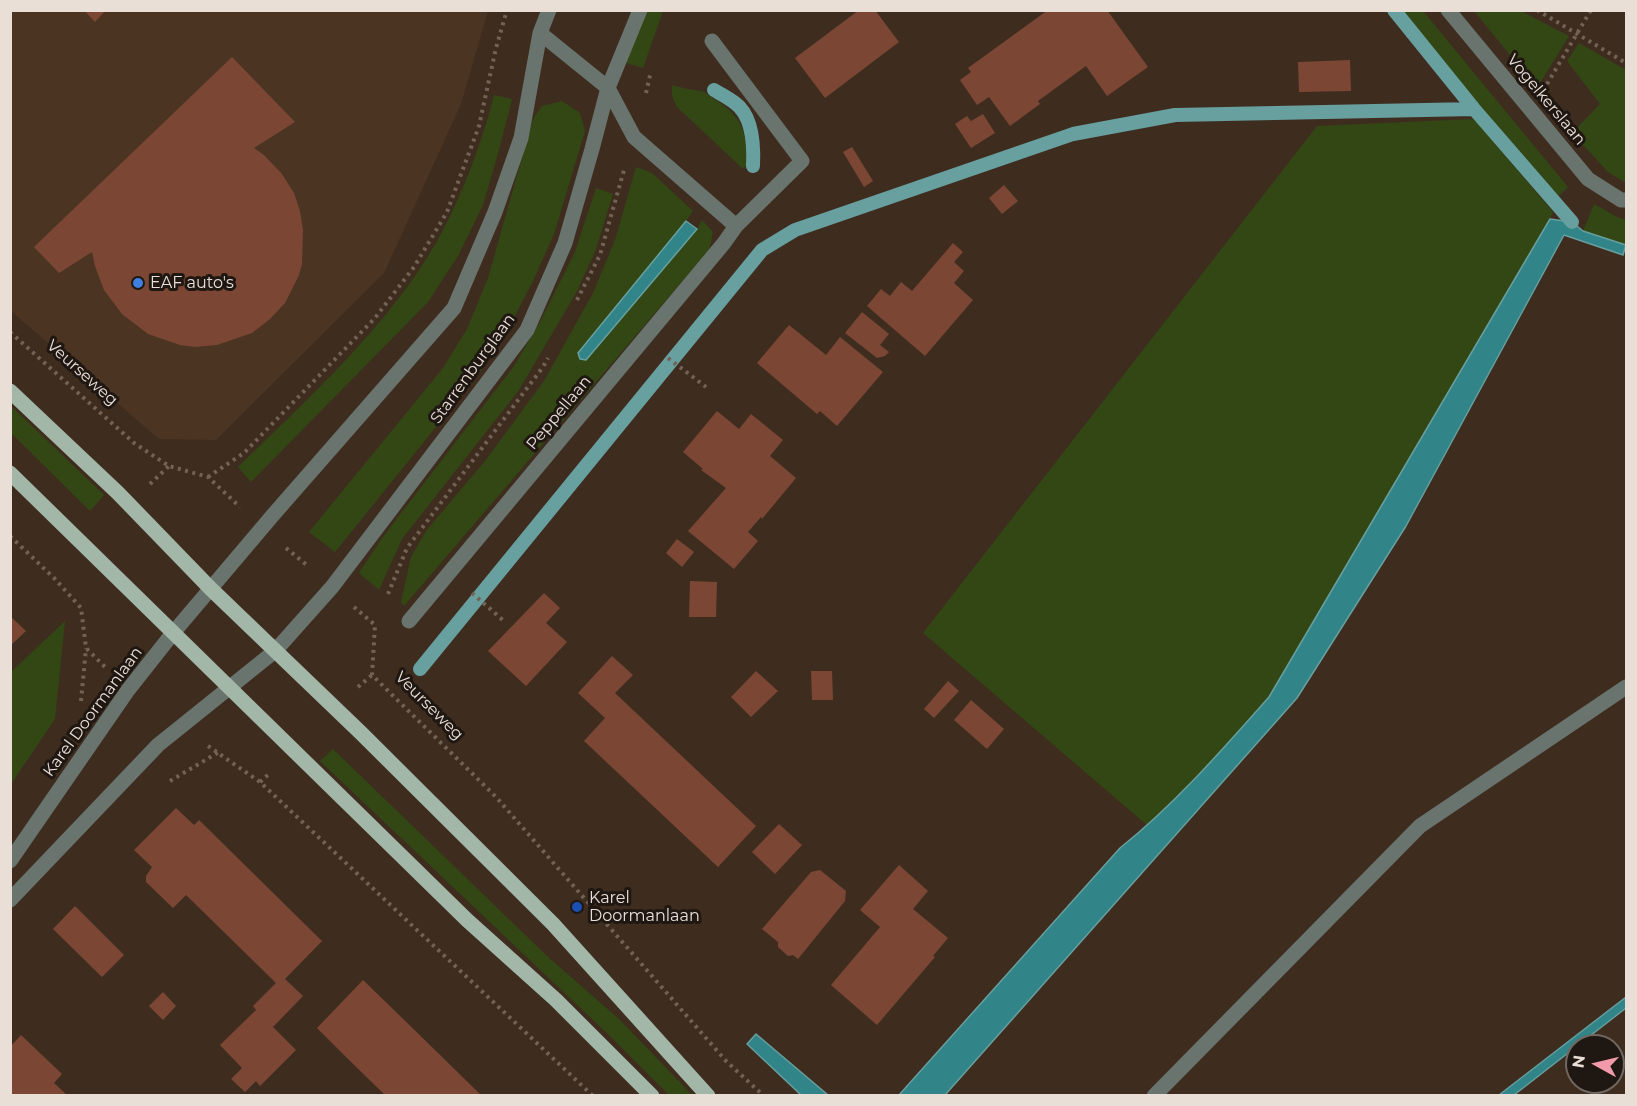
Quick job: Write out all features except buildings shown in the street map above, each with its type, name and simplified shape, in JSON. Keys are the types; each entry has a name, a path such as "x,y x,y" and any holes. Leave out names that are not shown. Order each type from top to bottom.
{"main road":[{"path":"10,391 123,499 554,924 708,1095"},
{"path":"10,473 232,688 458,912 555,1000 652,1095"}],"street":[{"path":"211,588 454,308 495,212 521,138 540,33 549,10"},
{"name":"Starrenburglaan","path":"232,688 275,651 332,587 527,330 565,243 608,88 640,10"},
{"name":"Vogelkerslaan","path":"1448,10 1588,179 1621,200 1626,200"},
{"path":"540,33 608,88 634,137 736,226"},
{"name":"Peppellaan","path":"409,621 736,226 802,161 712,41"},
{"name":"Karel Doormanlaan","path":"10,861 128,690 211,588"},
{"path":"1154,1095 1420,826 1626,687"},
{"path":"10,900 158,745 232,688"}],"path":[{"path":"208,477 244,453 375,318 414,267 447,212 479,126 507,10"},
{"path":"1537,10 1626,63"},
{"path":"1531,110 1591,10"},
{"name":"Veurseweg","path":"10,332 134,443 169,466 208,477 375,626 372,675 495,797 726,1060 764,1095"},
{"path":"686,372 705,387"},
{"path":"10,536 55,579 81,608 86,648 128,690"},
{"path":"470,591 505,622"},
{"path":"179,730 219,752 260,782 593,1095"}],"shaded area":[{"path":"11,11 488,11 461,104 384,273 216,440 159,439 11,311"}],"green space":[{"path":"643,11 663,11 643,68 626,63 632,37"},
{"path":"1403,11 1423,11 1568,187 1556,199"},
{"path":"1474,11 1521,11 1569,36 1537,88"},
{"path":"1579,43 1626,70 1626,183 1608,172 1572,133 1600,104 1567,61"},
{"path":"672,85 704,92 732,113 741,127 746,143 748,164 743,169 677,107 672,96"},
{"path":"494,95 512,99 483,205 458,256 428,302 251,482 238,467 318,389 371,333 417,273 436,243 470,170"},
{"path":"562,101 580,113 585,131 554,234 533,281 507,331 478,375 335,552 309,532 443,368 467,329 488,278 533,119 542,106"},
{"path":"1474,119 1553,212 1550,219 1269,697 1220,752 1148,826 923,633 1317,126"},
{"path":"636,167 652,173 693,211 686,221 697,229 702,220 713,232 709,250 404,606 401,602 411,557 426,531 485,461 544,381 593,293 615,240"},
{"path":"596,188 613,194 595,252 576,293 519,390 402,539 379,590 359,573 382,538 514,366 540,322 575,252"},
{"path":"1594,204 1626,220 1626,245 1583,231"},
{"path":"11,406 104,495 90,511 11,433"},
{"path":"65,621 55,719 11,784 11,672"},
{"path":"333,749 547,956 620,1020 692,1095 669,1095 320,761"}],"water":[{"path":"1550,219 1572,222 1583,231 1626,245 1623,255 1564,235 1406,526 1297,698 945,1095 899,1095 1120,848 1179,795 1269,697"},
{"path":"686,221 697,229 586,360 580,359 578,353"},
{"path":"1626,997 1626,1008 1593,1034 1578,1034"},
{"path":"756,1034 828,1095 801,1095 747,1044"},
{"path":"1565,1044 1565,1055 1514,1095 1499,1095"}],"waterway":[{"path":"1394,10 1474,109 1572,222"},
{"path":"714,90 735,103 746,116 751,132 753,166"},
{"path":"420,669 762,250 795,230 1073,134 1175,115 1474,109"}],"place":[{"name":"EAF auto's","path":"138,283"},
{"name":"Karel Doormanlaan","path":"577,907"}]}
